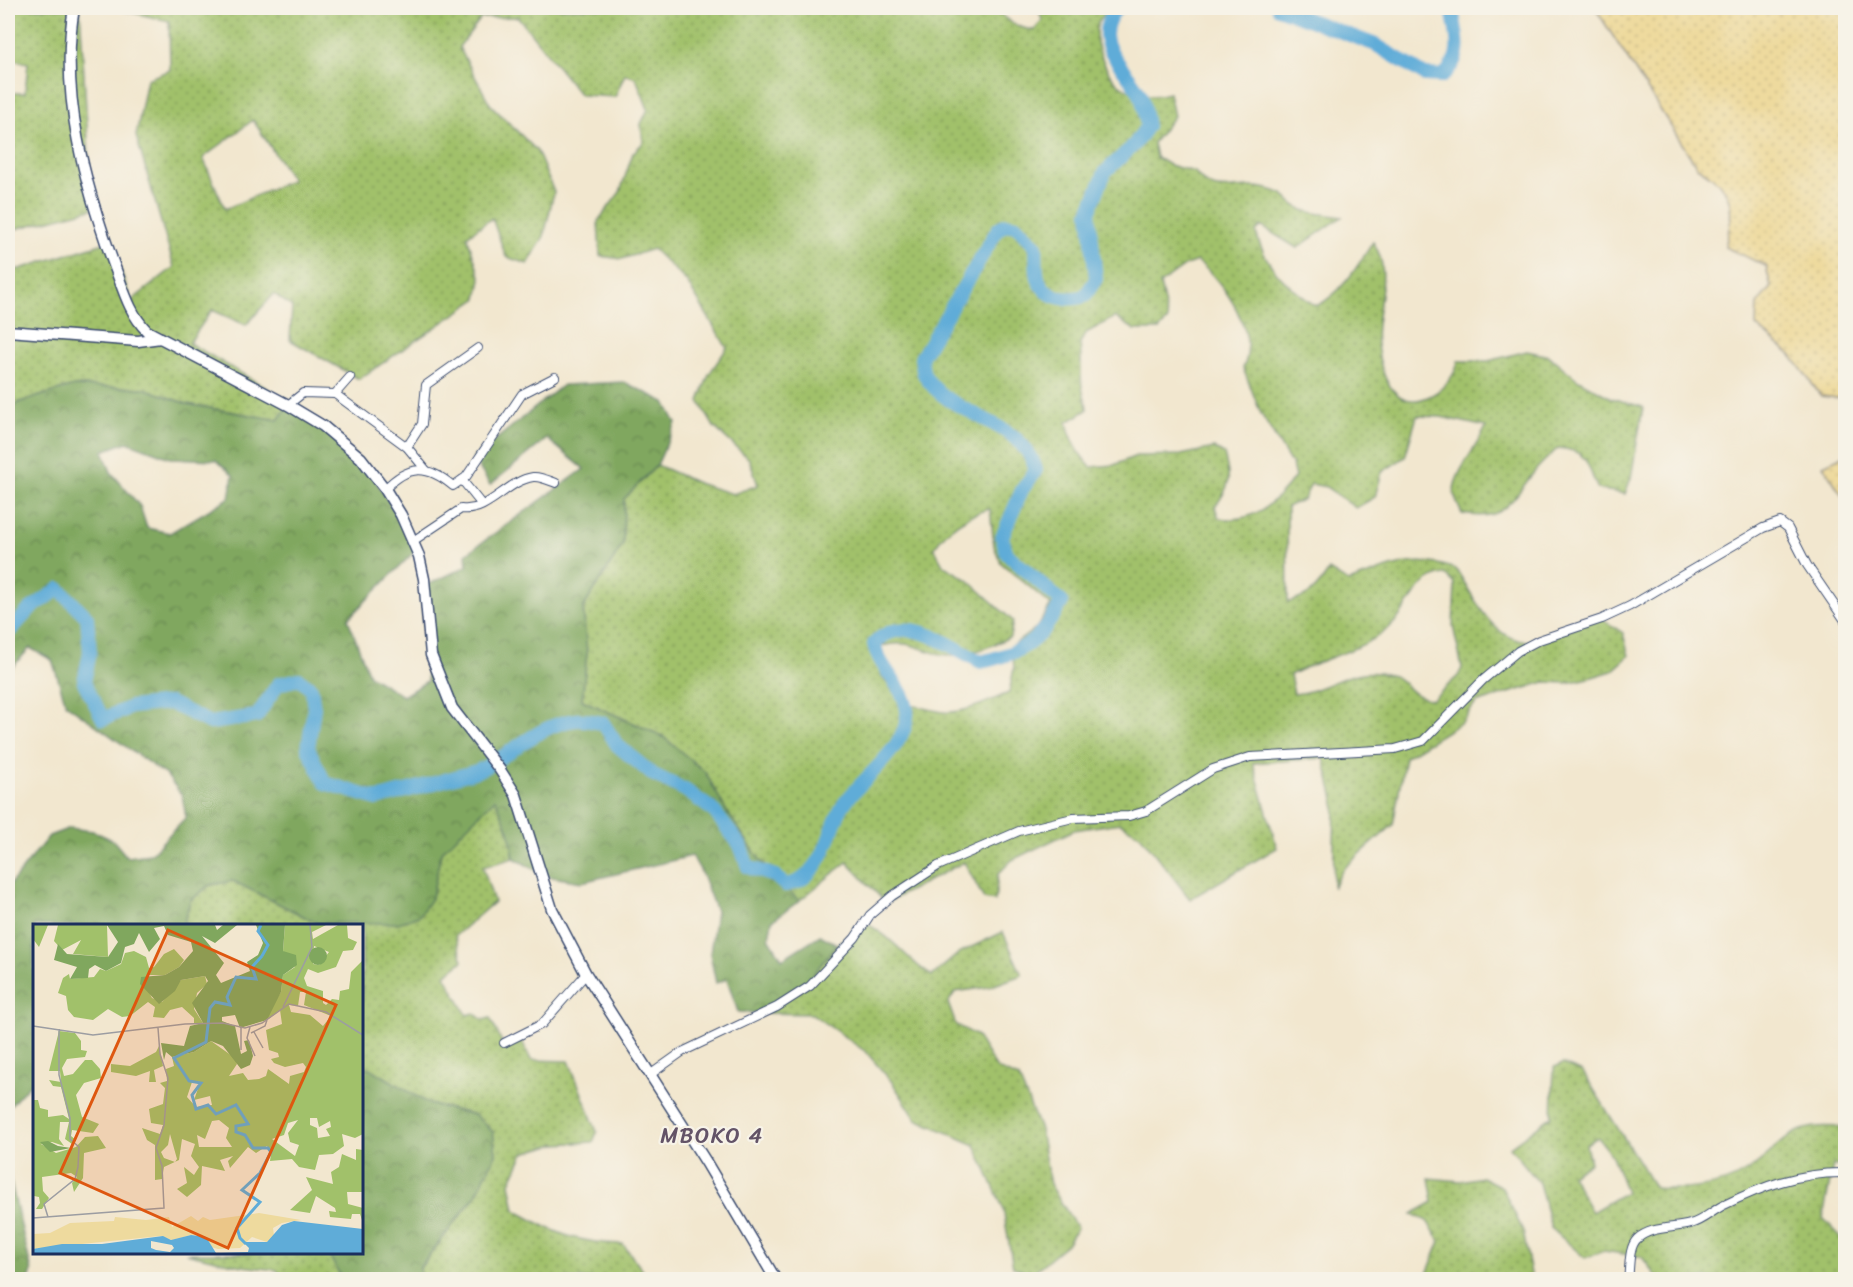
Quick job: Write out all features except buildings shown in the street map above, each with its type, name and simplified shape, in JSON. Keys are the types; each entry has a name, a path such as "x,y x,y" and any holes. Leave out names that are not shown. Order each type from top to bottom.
{"main road":[{"path":"74,8 70,45 73,98 87,179 128,303 141,324 162,338 324,426 361,458 385,489 413,541 424,579 431,655 452,708 492,759 516,795 552,909 586,974 651,1074 776,1280"},
{"path":"8,331 138,340 162,338"}],"street":[{"path":"407,447 422,424 426,385 478,348"},
{"path":"335,394 350,376"},
{"path":"385,489 400,474 426,470 442,476 453,486 462,480 479,460 522,394 555,377"},
{"path":"288,405 303,393 335,394 407,447 426,470"},
{"path":"413,541 461,509 471,510 534,477 556,483"},
{"path":"462,480 482,505"},
{"path":"651,1074 682,1052 777,1007 810,986 855,938 870,915 892,896 938,866 1019,831 1073,818 1129,816 1146,811 1214,769 1250,757 1395,748 1423,741 1483,680 1518,651 1539,640 1602,619 1630,606 1763,528 1780,522 1788,528 1807,565 1845,622"},
{"path":"504,1043 542,1024 586,974"},
{"path":"1628,1280 1633,1246 1636,1240 1644,1235 1655,1230 1689,1225 1722,1206 1791,1177 1845,1173"}],"green space":[{"path":"8,8 80,8 92,209 8,231 8,93 25,93 28,63 8,59"},
{"path":"113,8 997,8 1013,24 1035,30 1042,20 1038,8 1110,8 1098,22 1096,29 1098,47 1110,73 1120,85 1137,93 1157,95 1169,93 1174,116 1153,143 1156,157 1169,165 1195,172 1208,185 1222,188 1266,188 1283,194 1302,210 1342,217 1297,248 1261,226 1256,232 1260,244 1271,265 1286,283 1316,306 1341,287 1373,242 1379,255 1383,281 1376,337 1379,356 1387,381 1402,397 1411,400 1432,395 1449,380 1458,361 1488,361 1527,351 1549,356 1577,379 1611,398 1643,407 1631,478 1625,494 1598,489 1582,456 1558,448 1504,508 1496,513 1476,516 1462,514 1454,491 1462,468 1486,427 1441,417 1417,416 1405,457 1382,472 1375,497 1356,508 1326,487 1311,484 1304,499 1287,507 1288,602 1302,598 1312,591 1329,570 1348,582 1401,564 1426,562 1440,564 1456,569 1489,620 1511,638 1525,641 1541,639 1602,619 1623,633 1629,656 1612,671 1567,683 1545,682 1476,703 1462,722 1405,757 1393,825 1343,869 1333,888 1335,803 1324,758 1253,763 1277,848 1190,899 1140,835 1120,823 1074,830 1012,860 998,874 995,901 984,899 964,862 886,903 847,862 799,901 760,860 727,812 705,772 662,736 582,700 587,653 583,608 623,544 624,499 657,465 700,484 733,494 758,485 749,459 714,427 699,401 709,374 727,348 687,282 653,249 622,259 600,256 598,221 620,192 633,153 643,143 641,124 648,109 636,78 625,74 615,97 580,95 518,17 481,18 459,47 490,104 537,151 554,192 544,236 528,264 506,257 492,218 467,236 481,279 477,299 359,379 290,340 292,307 274,294 246,325 212,310 189,343 291,402 278,420 187,404 143,388 74,386 20,402 8,411 8,249 16,270 111,241 131,301 174,267 136,136 147,79 170,70 169,21","holes":["253,120 292,180 225,209 203,158","1197,261 1218,282 1236,310 1247,340 1247,355 1243,368 1261,414 1292,465 1295,477 1271,503 1244,518 1219,518 1215,507 1227,487 1228,470 1224,454 1214,448 1181,455 1136,456 1114,465 1091,467 1076,446 1067,422 1087,410 1081,382 1080,343 1086,333 1115,317 1135,330 1159,330 1168,320 1160,284 1186,265","990,509 994,546 1001,563 1051,605 1037,627 1012,646 1014,668 1009,693 969,709 952,712 902,704 882,676 874,656 878,647 900,644 937,654 955,655 979,650 1010,637 1013,621 967,579 944,566 934,548 952,528 965,518","1445,574 1455,584 1453,626 1462,668 1458,676 1432,700 1411,691 1396,677 1378,673 1352,675 1307,692 1294,694 1290,675 1358,647 1383,633 1400,616 1421,586 1436,576"]},
{"path":"624,382 665,402 676,423 657,465 624,499 623,544 583,608 587,653 582,700 662,736 705,772 727,812 760,860 799,901 772,921 769,938 782,959 820,935 837,944 808,981 761,1013 738,1012 727,979 716,983 710,954 716,911 692,856 582,882 546,876 514,858 509,831 495,799 441,852 432,897 419,916 398,923 317,923 233,881 210,885 190,901 185,924 33,924 33,1081 9,1107 8,1115 8,887 49,836 70,828 93,831 113,840 127,857 151,854 186,817 182,795 167,776 66,704 52,660 30,648 8,672 8,411 20,402 74,386 144,388 187,404 278,420 291,402 366,465 418,548 348,619 369,675 403,696 427,681 421,588 467,566 466,554 584,469 547,439 490,485 473,458 563,385","holes":["127,442 170,458 216,460 233,475 229,498 170,533 147,528 140,506 111,472 103,451"]},
{"path":"495,798 509,831 514,858 483,867 494,902 455,936 463,961 445,975 467,1015 474,1013 483,1020 490,1018 503,1044 521,1039 531,1060 569,1061 597,1132 593,1142 555,1144 524,1153 510,1183 515,1210 554,1231 578,1239 623,1244 649,1279 420,1279 420,1268 476,1195 496,1154 493,1132 475,1115 429,1104 370,1068 363,1067 363,924 185,924 184,922 190,901 210,885 233,881 317,923 432,897 441,852"},
{"path":"865,923 875,928 932,976 959,953 1003,932 1022,975 989,987 955,992 948,1003 956,1025 976,1035 997,1069 1019,1078 1040,1130 1050,1184 1077,1228 1067,1244 1031,1274 1013,1267 1003,1208 975,1145 916,1119 892,1082 866,1052 812,1014 761,1013 808,981 837,944"},
{"path":"1563,1064 1583,1072 1655,1188 1702,1187 1725,1182 1745,1172 1789,1136 1799,1131 1826,1126 1845,1128 1845,1168 1833,1165 1823,1218 1845,1241 1845,1279 1658,1279 1642,1257 1604,1251 1585,1258 1551,1228 1539,1183 1510,1147 1552,1116 1554,1067","holes":["1598,1137 1612,1156 1626,1192 1592,1212 1571,1175 1590,1163 1586,1144"]},
{"path":"363,1067 370,1068 429,1104 475,1115 493,1132 496,1154 476,1195 420,1267 420,1279 342,1279 329,1254 363,1254"},
{"path":"8,1152 10,1179 32,1272 29,1279 8,1279"},
{"path":"1482,1177 1502,1187 1523,1231 1532,1279 1425,1279 1440,1241 1427,1221 1412,1214 1433,1202 1429,1178 1460,1181"},
{"path":"190,1254 329,1254 342,1279 282,1279 277,1270 241,1266"}],"sand":[{"path":"1595,8 1845,8 1846,164 1843,171 1846,184 1845,399 1821,396 1791,355 1756,326 1757,304 1771,287 1766,266 1725,247 1731,210 1725,191 1710,175 1697,167"},
{"path":"1845,455 1845,500 1823,465"}],"waterway":[{"path":"8,633 30,609 59,589 87,617 90,652 84,682 103,719 131,707 170,703 210,723 257,716 278,684 299,679 311,688 314,708 308,748 325,783 377,799 477,771 537,734 563,722 586,720 603,723 617,745 652,774 685,790 713,810 740,845 748,867 775,876 785,885 800,880 818,863 844,804 894,748 906,723 905,701 881,661 874,644 886,634 899,630 913,630 942,640 981,662 1010,654 1030,643 1046,627 1062,602 1007,554 1002,537 1022,490 1036,470 1028,452 1001,428 951,401 936,390 924,374 921,358 998,229 1006,224 1017,226 1036,246 1039,281 1048,292 1059,298 1085,296 1096,279 1089,212 1105,172 1134,145 1147,126 1140,94 1107,43 1106,32 1109,20 1117,8"},
{"path":"1278,8 1376,45 1425,75 1443,76 1455,60 1457,52 1458,44 1452,8"}],"district":[{"name":"MBOKO 4","path":"712,1135"}]}
